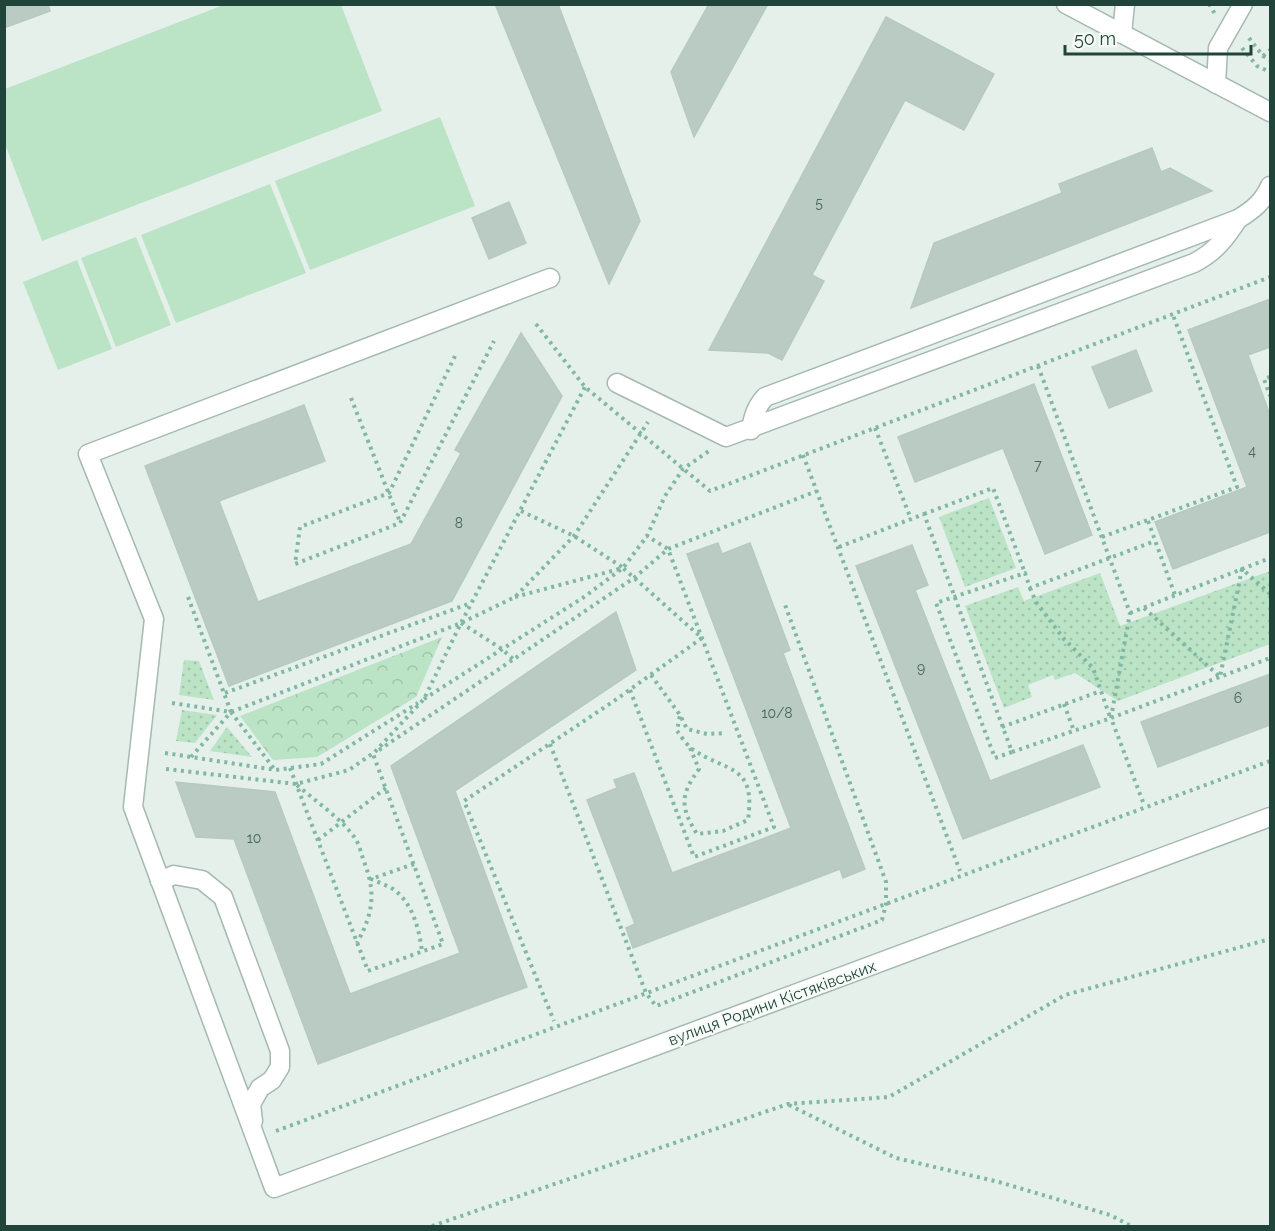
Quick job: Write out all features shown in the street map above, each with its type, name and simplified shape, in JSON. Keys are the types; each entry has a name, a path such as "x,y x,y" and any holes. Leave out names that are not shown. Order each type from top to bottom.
{"street":[{"path":"1066,4 1270,112"},
{"path":"1122,34 1125,4"},
{"path":"1216,84 1218,48 1243,4"},
{"path":"751,430 753,416 765,397 1238,219 1251,212 1265,199 1270,186"},
{"path":"617,383 726,437 751,430 1194,263 1210,254 1227,236 1238,219"},
{"path":"254,1134 133,807 154,619 88,454 550,278"},
{"name":"вулиця Родини Кістяківських","path":"254,1134 274,1188 1270,817"},
{"path":"160,880 174,875 202,880 223,897 280,1051 280,1067 272,1080 260,1088 252,1104 254,1134"}],"path":[{"path":"1263,56 1270,50"},
{"path":"960,871 803,455 1270,277"},
{"path":"1102,537 1237,488 1173,315"},
{"path":"455,356 389,493 300,527 295,564 400,523 494,341"},
{"path":"1038,366 1130,613 1111,718"},
{"path":"1270,376 1264,379 1270,396"},
{"path":"373,754 424,699 471,603 585,387"},
{"path":"351,398 400,523"},
{"path":"515,597 574,536 659,404"},
{"path":"875,428 911,519"},
{"path":"165,753 276,770 321,764 584,597 623,568 647,536 665,496 683,469 726,437"},
{"path":"839,547 993,488 1036,602 1064,639 1093,668 1143,802"},
{"path":"166,770 296,784 349,770 634,578 668,549 817,491"},
{"path":"521,511 574,536 623,568 702,638"},
{"path":"924,514 1012,752"},
{"path":"1148,521 1175,595"},
{"path":"630,690 694,857 774,827 668,549 647,536"},
{"path":"1030,588 1155,541"},
{"path":"1130,613 1270,558"},
{"path":"191,757 231,712 461,623 515,597 623,568"},
{"path":"1242,568 1270,594"},
{"path":"1220,676 1242,568"},
{"path":"1025,573 936,603 995,758 1111,718 1270,658"},
{"path":"188,597 231,712 276,770"},
{"path":"550,744 646,993 656,1006 882,920 886,904 886,882 784,602"},
{"path":"225,693 471,603"},
{"path":"1144,608 1220,676"},
{"path":"461,623 502,649 513,659"},
{"path":"554,1021 464,801 630,690 702,638"},
{"path":"651,675 680,715 687,729 707,734 726,733"},
{"path":"1002,727 1101,691"},
{"path":"172,703 231,712"},
{"path":"1064,704 1074,731"},
{"path":"680,715 677,731 690,748 699,769 685,793 685,815 697,834 723,831 748,820 751,798 740,773 690,748"},
{"path":"290,768 368,971 443,944 373,754"},
{"path":"274,1132 1270,761"},
{"path":"296,784 355,838 371,879 372,895 367,919 357,943"},
{"path":"318,840 386,788"},
{"path":"371,879 414,864"},
{"path":"371,879 394,890 410,908 420,930 422,951"},
{"path":"432,1227 788,1104 889,1097 1065,996 1270,939"},
{"path":"788,1104 896,1158 999,1182 1110,1215 1131,1227"},
{"path":"455,1219 459,1227"}],"green space":[{"path":"226,4 341,5 382,111 42,241 5,144 5,89"},
{"path":"440,117 475,206 310,270 275,181"},
{"path":"270,184 306,273 176,323 141,235"},
{"path":"136,237 171,325 116,347 81,258"},
{"path":"77,260 112,349 58,370 23,282"},
{"path":"989,498 1016,568 965,587 939,517"},
{"path":"1270,571 1270,644 1118,701 1075,673 1055,680 1053,675 1028,685 1032,697 1004,708 965,606 1018,587 1024,601 1100,573 1120,626"},
{"path":"442,637 416,697 317,757 273,760 240,716"},
{"path":"184,660 199,661 214,700 179,695"},
{"path":"182,710 217,715 195,743 176,741"},
{"path":"227,727 252,757 210,751"}],"building":[{"path":"4,4 48,4 50,11 4,28"},
{"path":"495,4 558,4 640,221 609,284"},
{"path":"709,4 768,4 694,137 671,72"},
{"path":"886,17 994,74 964,130 905,100 812,275 824,281 782,360 768,353 709,350"},
{"path":"1152,148 1161,172 1170,168 1212,191 911,308 934,243 1062,193 1059,184"},
{"path":"509,202 526,243 489,259 472,218"},
{"path":"1270,299 1270,347 1248,355 1270,415 1270,532 1173,569 1155,522 1247,487 1188,330"},
{"path":"521,333 562,396 452,601 229,686 145,466 304,405 325,461 219,501 258,602 411,544 461,453 455,450"},
{"path":"1136,350 1152,391 1109,408 1092,367"},
{"path":"1034,384 1092,535 1045,554 1003,448 915,482 898,437"},
{"path":"718,543 722,554 750,543 790,650 783,653 865,869 843,878 840,869 633,948 626,928 635,924 587,800 617,788 614,780 634,773 672,873 791,828 687,554"},
{"path":"912,545 928,585 915,590 990,781 1083,745 1100,787 963,839 856,566"},
{"path":"616,612 636,670 455,791 527,987 318,1064 234,839 196,837 176,782 275,792 350,994 460,953 391,766"},
{"path":"1270,674 1270,725 1158,767 1141,722"}]}
